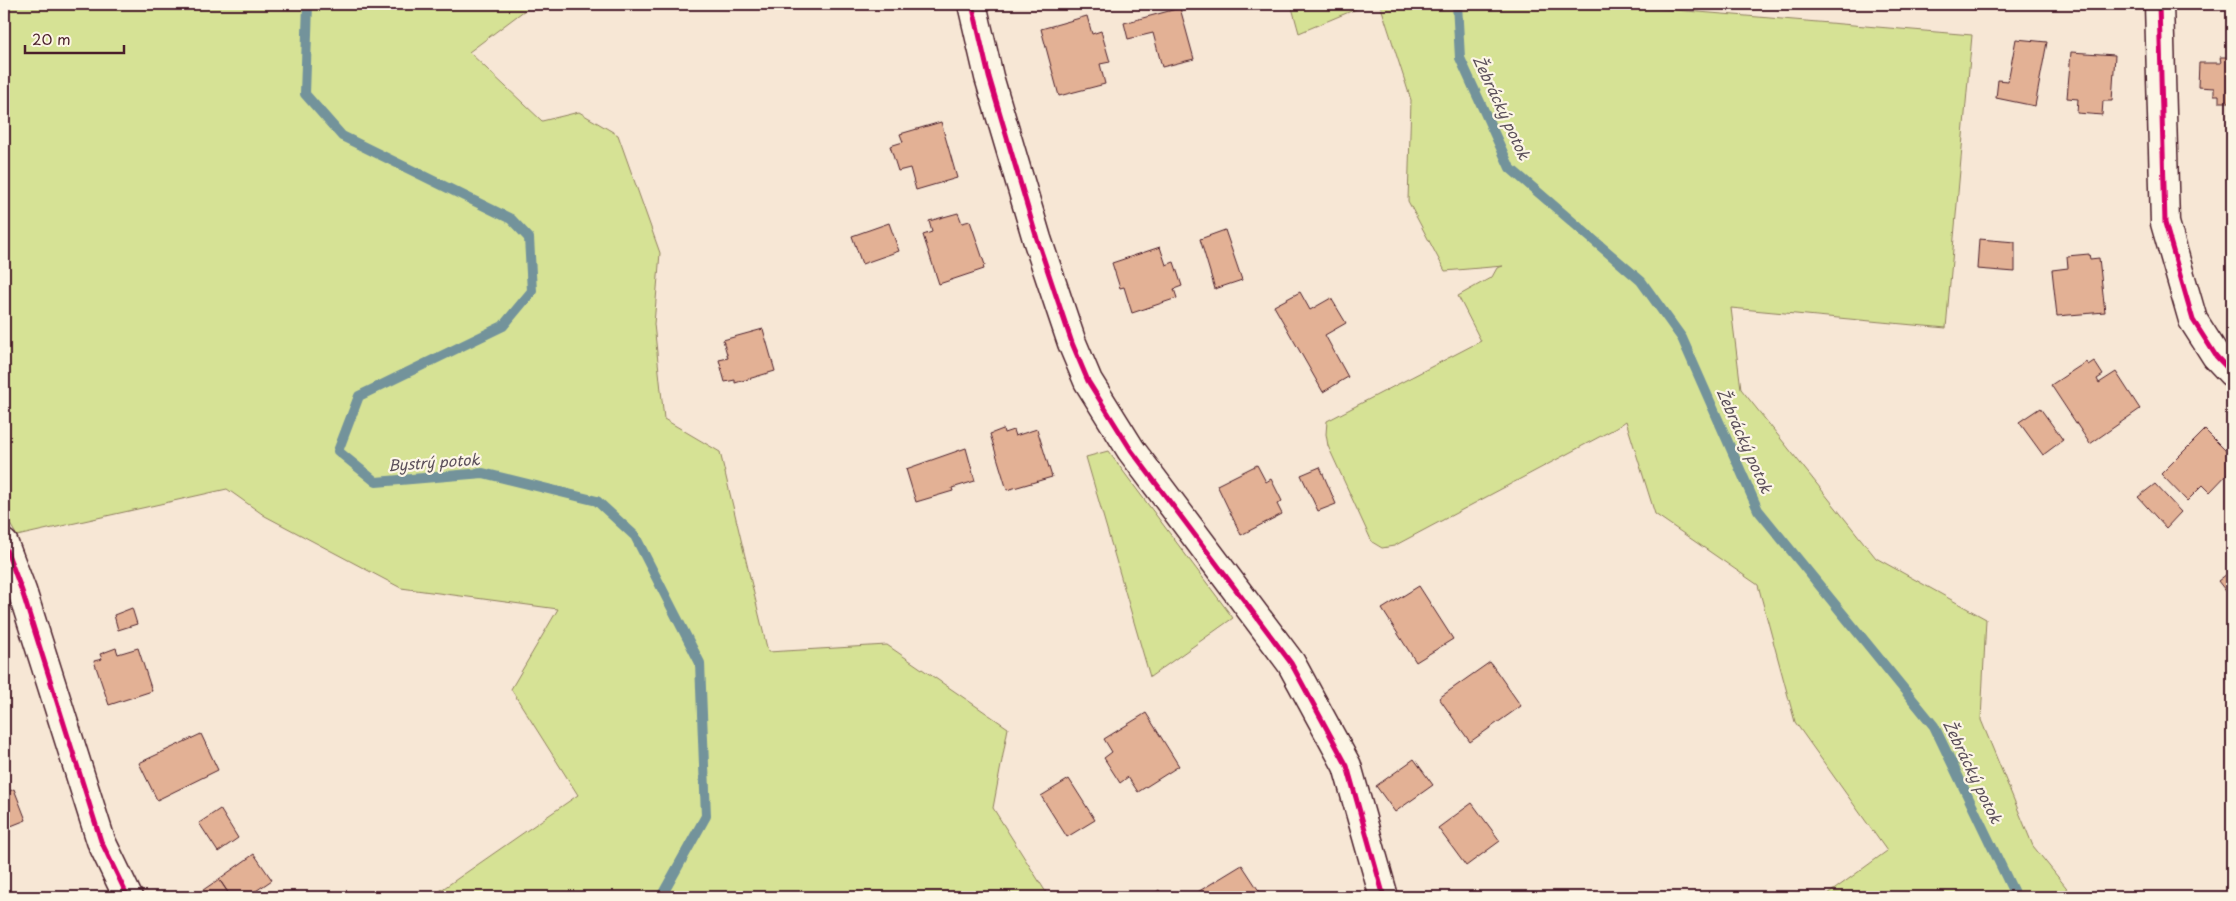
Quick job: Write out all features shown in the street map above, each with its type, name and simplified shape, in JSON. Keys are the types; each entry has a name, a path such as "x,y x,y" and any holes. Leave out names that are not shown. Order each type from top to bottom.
{"street":[{"path":"972,4 989,77 1037,239 1072,342 1088,381 1131,450 1291,663 1347,766 1384,897"},
{"path":"2159,4 2165,223 2193,320 2216,356 2232,373"},
{"path":"4,544 22,591 101,841 128,897"}],"green space":[{"path":"4,4 533,4 469,52 542,121 579,112 618,135 660,253 654,324 664,419 720,452 768,652 887,645 1008,728 993,808 1049,897 431,897 578,795 511,689 558,609 401,588 265,516 227,489 17,536 4,514"},
{"path":"1291,4 1368,4 1299,33"},
{"path":"1380,4 1662,4 1651,8 1972,35 1946,328 1731,308 1741,389 1876,558 1986,619 1981,720 2033,846 2074,897 1824,897 1887,851 1795,722 1758,585 1655,514 1626,421 1394,546 1382,548 1372,542 1328,446 1326,434 1327,421 1481,341 1458,296 1492,277 1497,268 1503,266 1445,271 1408,201 1411,100"},
{"path":"1108,451 1233,618 1150,677 1086,457"}],"building":[{"path":"2229,4 2232,4 2232,19 2229,19"},
{"path":"1180,8 1194,59 1162,67 1153,33 1128,39 1124,23"},
{"path":"1087,16 1092,34 1101,31 1110,62 1100,64 1105,84 1059,96 1041,29"},
{"path":"2016,39 2047,42 2035,106 1996,98 1998,80 2008,81"},
{"path":"2071,52 2115,55 2112,101 2103,101 2102,115 2077,113 2078,99 2067,98"},
{"path":"2220,57 2232,57 2232,102 2219,102 2219,95 2214,95 2214,88 2198,87 2199,63 2221,63"},
{"path":"941,122 957,178 916,190 910,168 898,171 890,146 903,142 900,134"},
{"path":"958,213 962,223 970,221 985,265 983,266 984,269 939,284 923,235 932,232 929,221"},
{"path":"889,223 899,251 862,264 852,236"},
{"path":"1225,230 1242,280 1215,289 1200,239"},
{"path":"1979,239 2015,242 2015,272 1977,269"},
{"path":"1160,247 1166,265 1174,262 1182,286 1174,289 1177,298 1132,313 1124,287 1120,288 1112,263"},
{"path":"2089,254 2090,259 2099,258 2105,312 2057,316 2052,270 2068,268 2067,256"},
{"path":"1300,292 1310,310 1331,298 1346,323 1325,335 1348,377 1323,392 1274,306"},
{"path":"763,329 775,371 735,383 735,380 725,382 719,360 728,358 723,340"},
{"path":"2094,361 2103,375 2097,379 2099,383 2116,372 2140,409 2090,444 2051,385 2086,362 2088,365"},
{"path":"2040,408 2063,440 2043,455 2019,422"},
{"path":"1003,429 1004,433 1013,430 1015,436 1037,429 1052,477 1007,490 990,434"},
{"path":"2205,430 2232,457 2232,469 2210,492 2203,485 2187,501 2161,474"},
{"path":"966,448 975,481 952,488 953,491 916,502 906,469"},
{"path":"1257,465 1266,482 1271,479 1282,501 1277,504 1282,514 1241,535 1217,485"},
{"path":"1320,467 1336,504 1318,511 1301,475"},
{"path":"2155,484 2181,512 2166,528 2138,497"},
{"path":"2232,570 2232,599 2218,581"},
{"path":"1419,586 1453,639 1416,662 1382,609"},
{"path":"132,608 137,624 118,630 114,615"},
{"path":"116,648 118,654 138,648 152,691 109,705 94,661 102,659 100,654"},
{"path":"1490,662 1521,706 1470,742 1439,698"},
{"path":"1146,713 1179,766 1138,792 1128,777 1120,783 1104,758 1112,752 1104,739"},
{"path":"201,734 218,770 157,800 139,763"},
{"path":"1414,759 1433,785 1395,812 1376,786"},
{"path":"4,760 8,772 4,773"},
{"path":"1069,779 1095,820 1067,837 1041,796"},
{"path":"14,789 26,820 6,828 4,822 4,794"},
{"path":"1472,803 1500,841 1466,866 1438,828"},
{"path":"220,809 238,838 218,852 199,823"},
{"path":"254,854 272,880 247,897 231,897 219,879"},
{"path":"1242,865 1263,897 1199,897 1196,893"},
{"path":"219,879 231,897 193,897"},
{"path":"1159,890 1164,897 1149,897"}],"waterway":[{"name":"Bystrý potok","path":"308,4 305,94 342,136 511,219 529,238 532,291 503,326 359,396 338,451 376,482 483,473 597,501 635,536 700,663 706,816 661,897"},
{"name":"Žebrácký potok","path":"1457,4 1460,58 1510,168 1641,281 1682,338 1758,510 1934,726 2016,897"}],"cycle path":[{"path":"972,4 989,77 1037,239 1072,343 1088,381 1131,450 1291,663 1347,766 1384,897"},
{"path":"2159,4 2165,223 2193,320 2216,356 2232,373"},
{"path":"4,544 22,591 101,841 128,897"}]}
